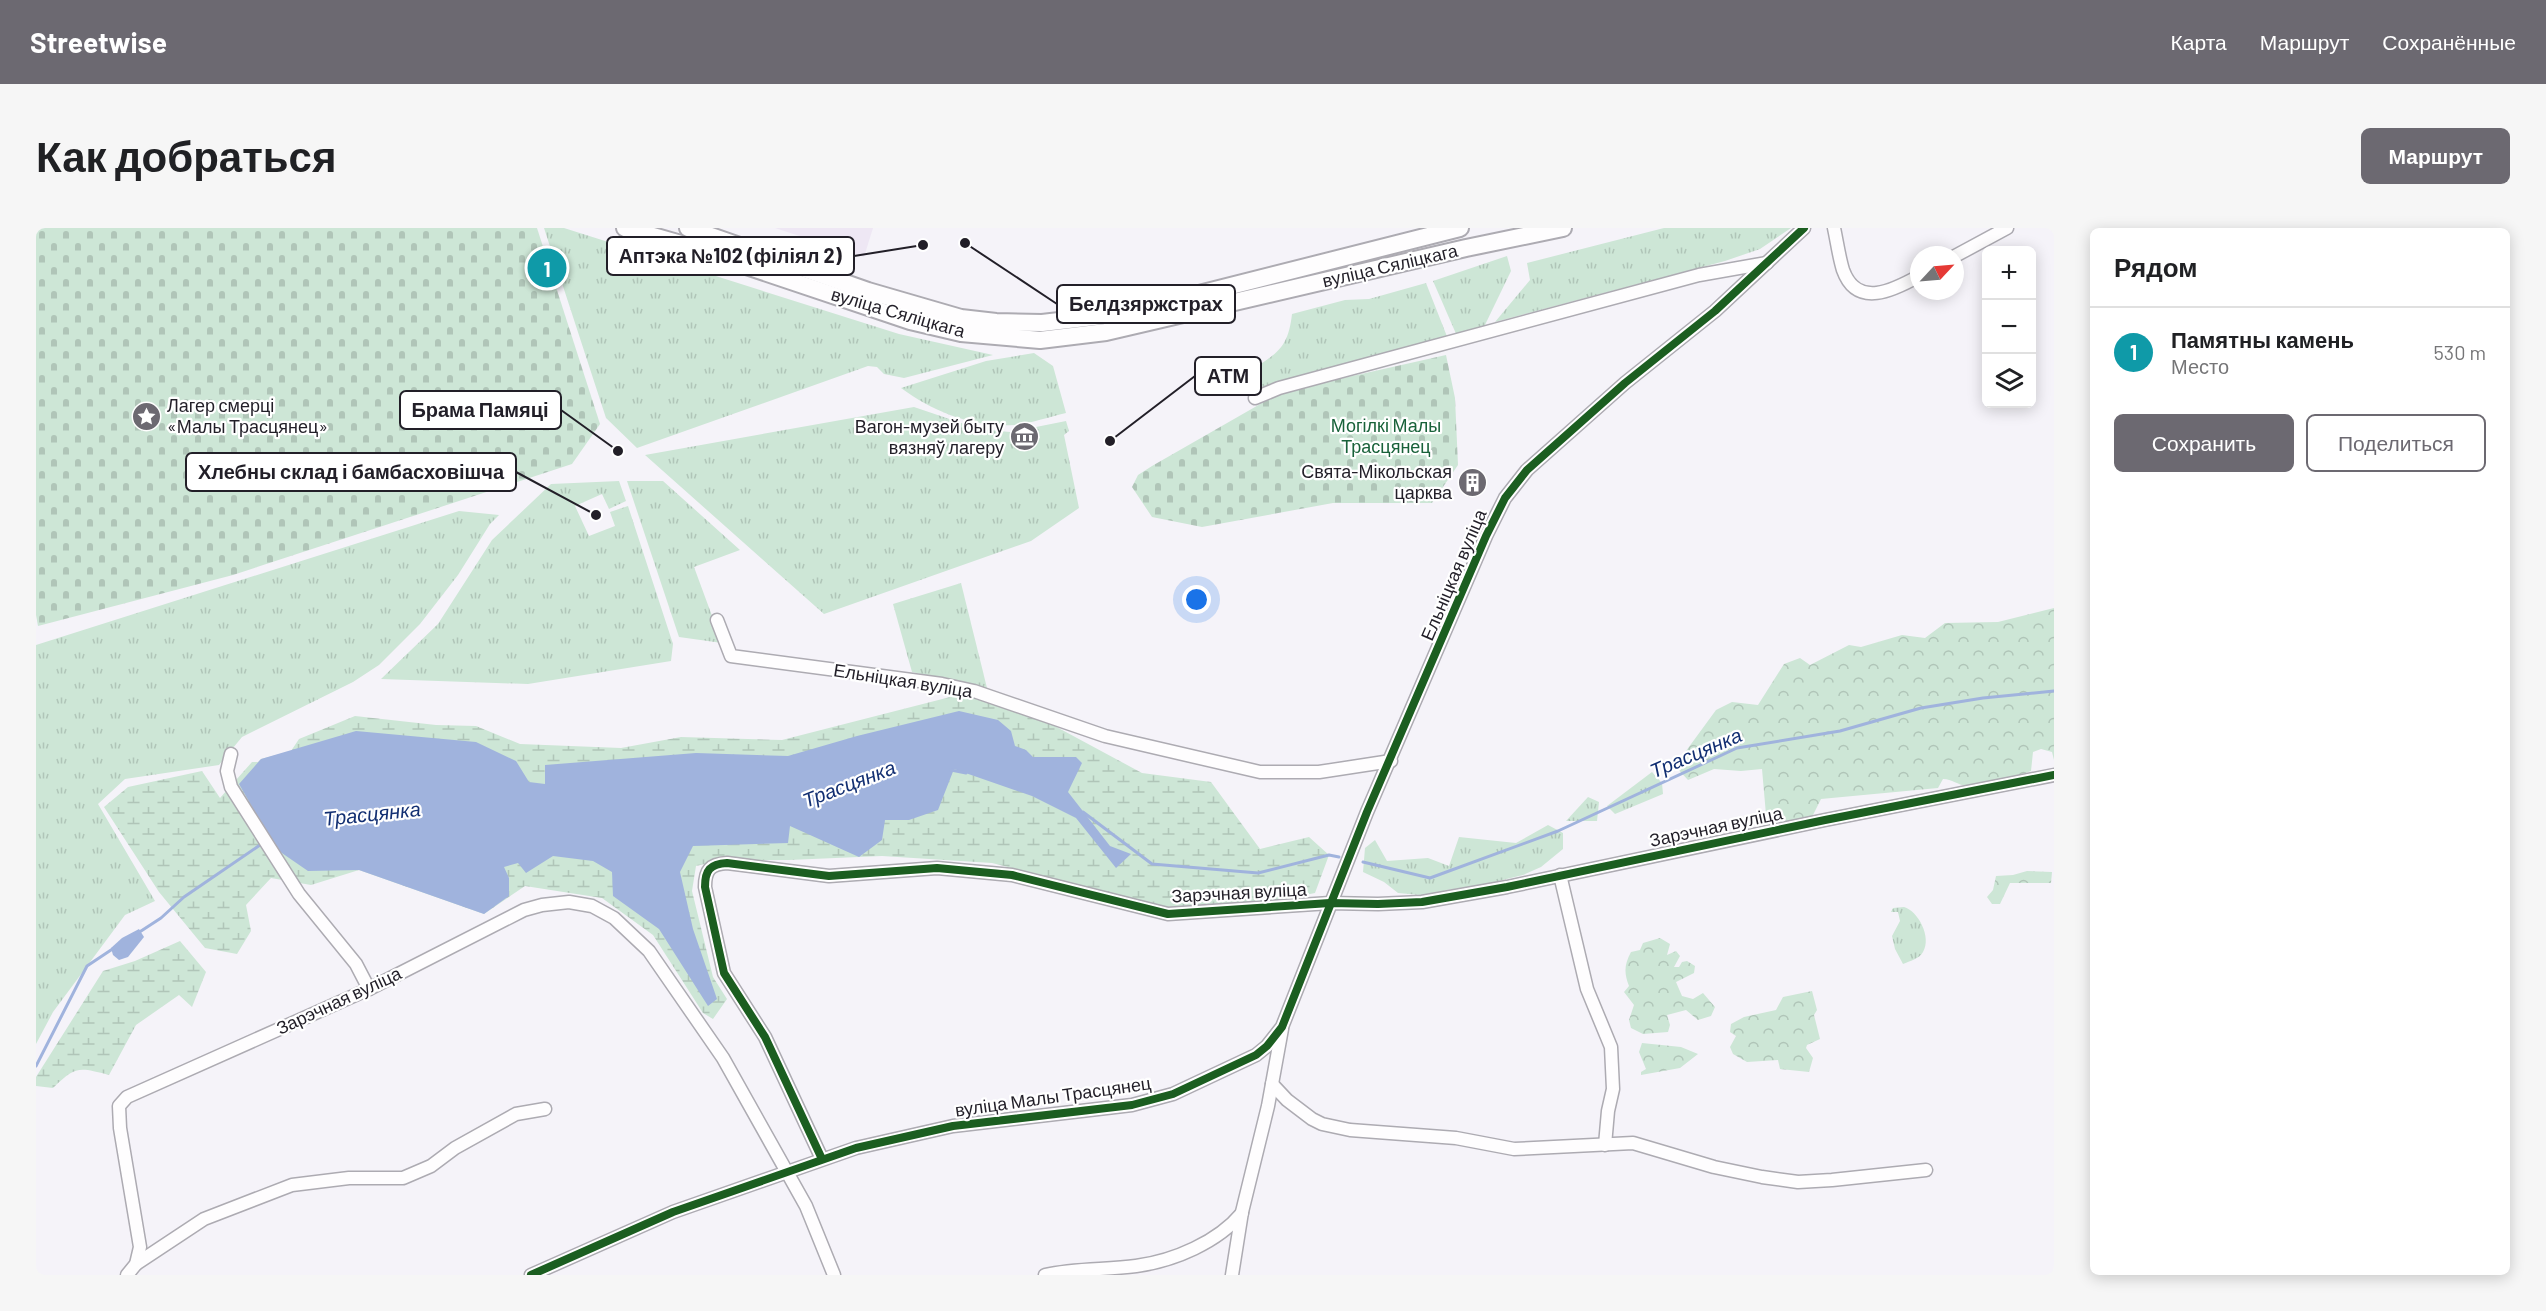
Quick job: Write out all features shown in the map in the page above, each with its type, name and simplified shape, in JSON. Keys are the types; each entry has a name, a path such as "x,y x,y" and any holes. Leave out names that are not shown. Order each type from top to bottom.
{"main road":[{"name":"вуліца Сяліцкага","path":"625,228 681,244 910,321 961,333 1040,340 1106,332 1466,248 1563,228"},
{"name":"вуліца Сяліцкага","path":"688,228 868,291 961,318 996,322 1042,323 1120,314 1460,228"}],"street":[{"path":"1460,228 1466,248"},
{"name":"Ельніцкая вуліца","path":"1330,903 1486,536 1510,491 1546,452 1625,383 1714,311 1804,228"},
{"path":"1834,228 1844,270 1849,280 1858,288 1880,294 1910,280"},
{"path":"1964,251 2007,228"},
{"path":"1255,398 1279,388 1699,275 1767,263"},
{"name":"Ельніцкая вуліца","path":"717,620 731,656 942,684 974,691 1105,736 1260,772 1319,772 1390,761"},
{"path":"231,753 227,771 231,787 299,894 356,964 369,989"},
{"name":"Зарэчная вуліца","path":"822,1160 765,1037 724,973 705,887 708,868 715,864 727,863 830,876 937,868 1012,875 1168,914 1213,913 1330,903 1422,902 2054,775"},
{"path":"1560,875 1587,989 1611,1047 1613,1089 1605,1145"},
{"name":"Зарэчная вуліца","path":"136,1264 140,1247 138,1229 120,1128 119,1106 127,1097 369,989 524,910 542,905 569,902 586,904 604,911 629,930 668,975 689,1010 723,1058 785,1172"},
{"name":"вуліца Малы Трасцянец","path":"531,1275 673,1212 856,1148 953,1126 1132,1105 1185,1090 1256,1055 1267,1046 1282,1027 1330,903"},
{"path":"1232,1275 1242,1212 1272,1084 1282,1027"},
{"path":"1256,1055 1265,1060 1270,1067 1272,1084 1287,1100 1312,1119 1336,1128 1456,1138 1514,1149 1633,1143 1714,1167 1798,1182 1926,1170"},
{"path":"126,1275 136,1264 204,1219 292,1185 349,1178 403,1178 431,1166 455,1148 516,1114 544,1109"},
{"path":"785,1172 806,1206 834,1275"},
{"path":"1045,1275 1063,1271 1138,1266 1168,1258 1224,1232 1242,1212"}],"shaded area":[{"path":"775,228 873,228 864,257"}],"green space":[{"path":"36,228 537,228 600,424 572,464 233,575 38,626 36,615"},
{"path":"544,228 564,228 899,334 993,355 904,378 884,374 877,367 868,366 637,448 606,418"},
{"path":"1664,228 1791,228 1760,249 1725,261 1495,322 1530,280 1527,263"},
{"path":"1507,256 1511,271 1483,329 1457,336 1433,281"},
{"path":"1426,283 1448,339 1253,390 1249,372 1274,355 1284,343 1292,314 1345,300 1369,299"},
{"path":"1034,353 1053,366 1066,413 1015,425 984,424 940,411 901,388 986,361"},
{"name":"Могілкі Малы Трасцянец","path":"1446,355 1455,398 1458,465 1432,503 1333,503 1202,527 1152,517 1132,487 1138,475 1152,466 1281,392"},
{"path":"914,407 979,429 1010,432 1014,444 1040,438 1036,427 1066,421 1069,431 1064,435 1079,508 1031,541 824,614 645,455"},
{"path":"619,481 626,501 609,509 602,494 575,506 589,536 615,526 610,512 628,506 673,644 671,661 528,684 381,679 438,624 492,540 551,484"},
{"path":"627,481 663,481 740,550 694,567 722,643 679,637"},
{"path":"459,511 499,515 490,524 458,575 420,624 379,665 353,682 242,737 219,765 125,779 98,804 155,901 125,915 53,1012 36,1044 36,645"},
{"path":"961,583 987,688 912,672 893,604"},
{"path":"2054,608 2054,760 2052,752 2041,749 2033,752 2031,771 1982,785 1966,786 1943,779 1938,788 1821,799 1811,819 1767,826 1762,769 1741,771 1714,769 1688,780 1675,766 1716,710 1732,702 1758,705 1784,664 1800,658 1810,665 1849,645 1861,647 1902,635 1925,638 1945,623 1998,622"},
{"path":"958,695 1025,710 1142,773 1211,782 1260,849 1309,837 1329,855 1315,893 1265,903 1169,908 992,863 882,856 722,860 696,866 692,891 713,977 727,999 713,1019 703,1013 653,935 602,898 525,886 484,914 359,870 311,885 271,878 246,905 251,931 237,954 205,948 159,892 104,807 128,787 202,771 220,798 252,762 291,751 299,739 355,716 436,725 476,726 520,744 621,748 681,737 782,740"},
{"path":"1652,772 1662,783 1663,794 1615,814 1607,806"},
{"path":"1588,797 1599,802 1597,821 1566,821"},
{"path":"1548,825 1563,833 1563,849 1541,867 1523,875 1478,886 1446,890 1431,896 1398,893 1384,882 1363,872 1365,848 1375,840 1387,861 1428,858 1449,866 1459,837 1516,843"},
{"path":"2027,871 2052,872 2051,883 2010,883 2000,904 1992,904 1987,897 1993,890 1996,876"},
{"path":"1904,907 1919,919 1926,939 1923,952 1914,960 1903,964 1895,949 1892,936 1900,921 1898,912 1891,912 1893,908"},
{"path":"1660,938 1670,944 1667,955 1676,951 1680,956 1674,967 1679,967 1682,962 1687,961 1695,966 1694,973 1676,982 1682,996 1693,999 1703,993 1715,1007 1711,1016 1698,1020 1686,1010 1667,1015 1670,1025 1668,1032 1643,1034 1631,1028 1629,1020 1634,1005 1624,992 1629,986 1626,965 1631,952 1640,950 1643,943"},
{"path":"180,941 206,972 192,1007 179,995 136,1025 109,1075 78,1070 53,1088 36,1086 36,1077 103,971 135,961"},
{"path":"1812,991 1817,1010 1814,1015 1820,1039 1807,1045 1806,1048 1813,1058 1809,1072 1780,1069 1778,1060 1747,1062 1733,1054 1730,1047 1736,1036 1730,1032 1731,1024 1744,1017 1776,1010 1783,997"},
{"path":"1642,1043 1681,1047 1698,1054 1680,1068 1641,1075 1641,1072 1646,1069 1639,1052"}],"water":[{"path":"959,711 998,720 1011,731 1015,746 1026,750 1033,757 1076,757 1082,763 1068,792 1110,846 1131,854 1116,868 1076,818 1032,796 954,769 938,810 909,820 885,820 882,840 859,857 790,826 788,843 693,846 680,872 693,929 717,999 708,1006 659,929 613,896 612,872 593,861 553,856 526,873 518,863 504,867 509,878 509,896 484,914 359,870 308,871 276,849 239,784 261,759 356,731 476,742 516,761 529,782 545,784 545,765 696,753 788,756"},
{"path":"139,929 144,937 128,957 119,960 113,955 111,948 122,938"}],"waterway":[{"name":"Трасцянка","path":"1363,862 1430,878 1558,831 1737,748 1840,731 1921,708 1983,698 2054,691"},
{"name":"Трасцянка","path":"951,770 966,773"},
{"name":"Трасцянка","path":"1083,812 1152,864 1258,873 1329,855 1339,857"},
{"name":"Трасцянка","path":"138,933 161,918 184,897 260,845"},
{"name":"Трасцянка","path":"36,1066 87,966 114,948"}],"cycle path":[{"path":"531,1275 673,1212 856,1148 953,1126 1132,1105 1173,1094 1256,1055 1267,1046 1282,1027 1367,812 1486,536 1505,498 1527,470 1625,383 1715,311 1804,228"},
{"path":"822,1159 765,1037 724,973 705,887 707,872 716,865 727,863 829,876 937,868 1012,875 1168,914 1330,903 1422,902 1507,887 1825,820 2054,775"}],"place":[{"name":"Белдзяржстрах","path":"965,243"},
{"name":"Аптэка №102 (філіял 2)","path":"923,245"},
{"name":"Памятны камень","path":"547,268"},
{"name":"Лагер смерці «Малы Трасцянец»","path":"146,416"},
{"name":"Вагон-музей быту вязняў лагеру","path":"1025,437"},
{"name":"АТМ","path":"1110,441"},
{"name":"Брама Памяці","path":"618,451"},
{"name":"Свята-Мікольская царква","path":"1473,482"},
{"name":"Хлебны склад і бамбасховішча","path":"596,515"}]}
